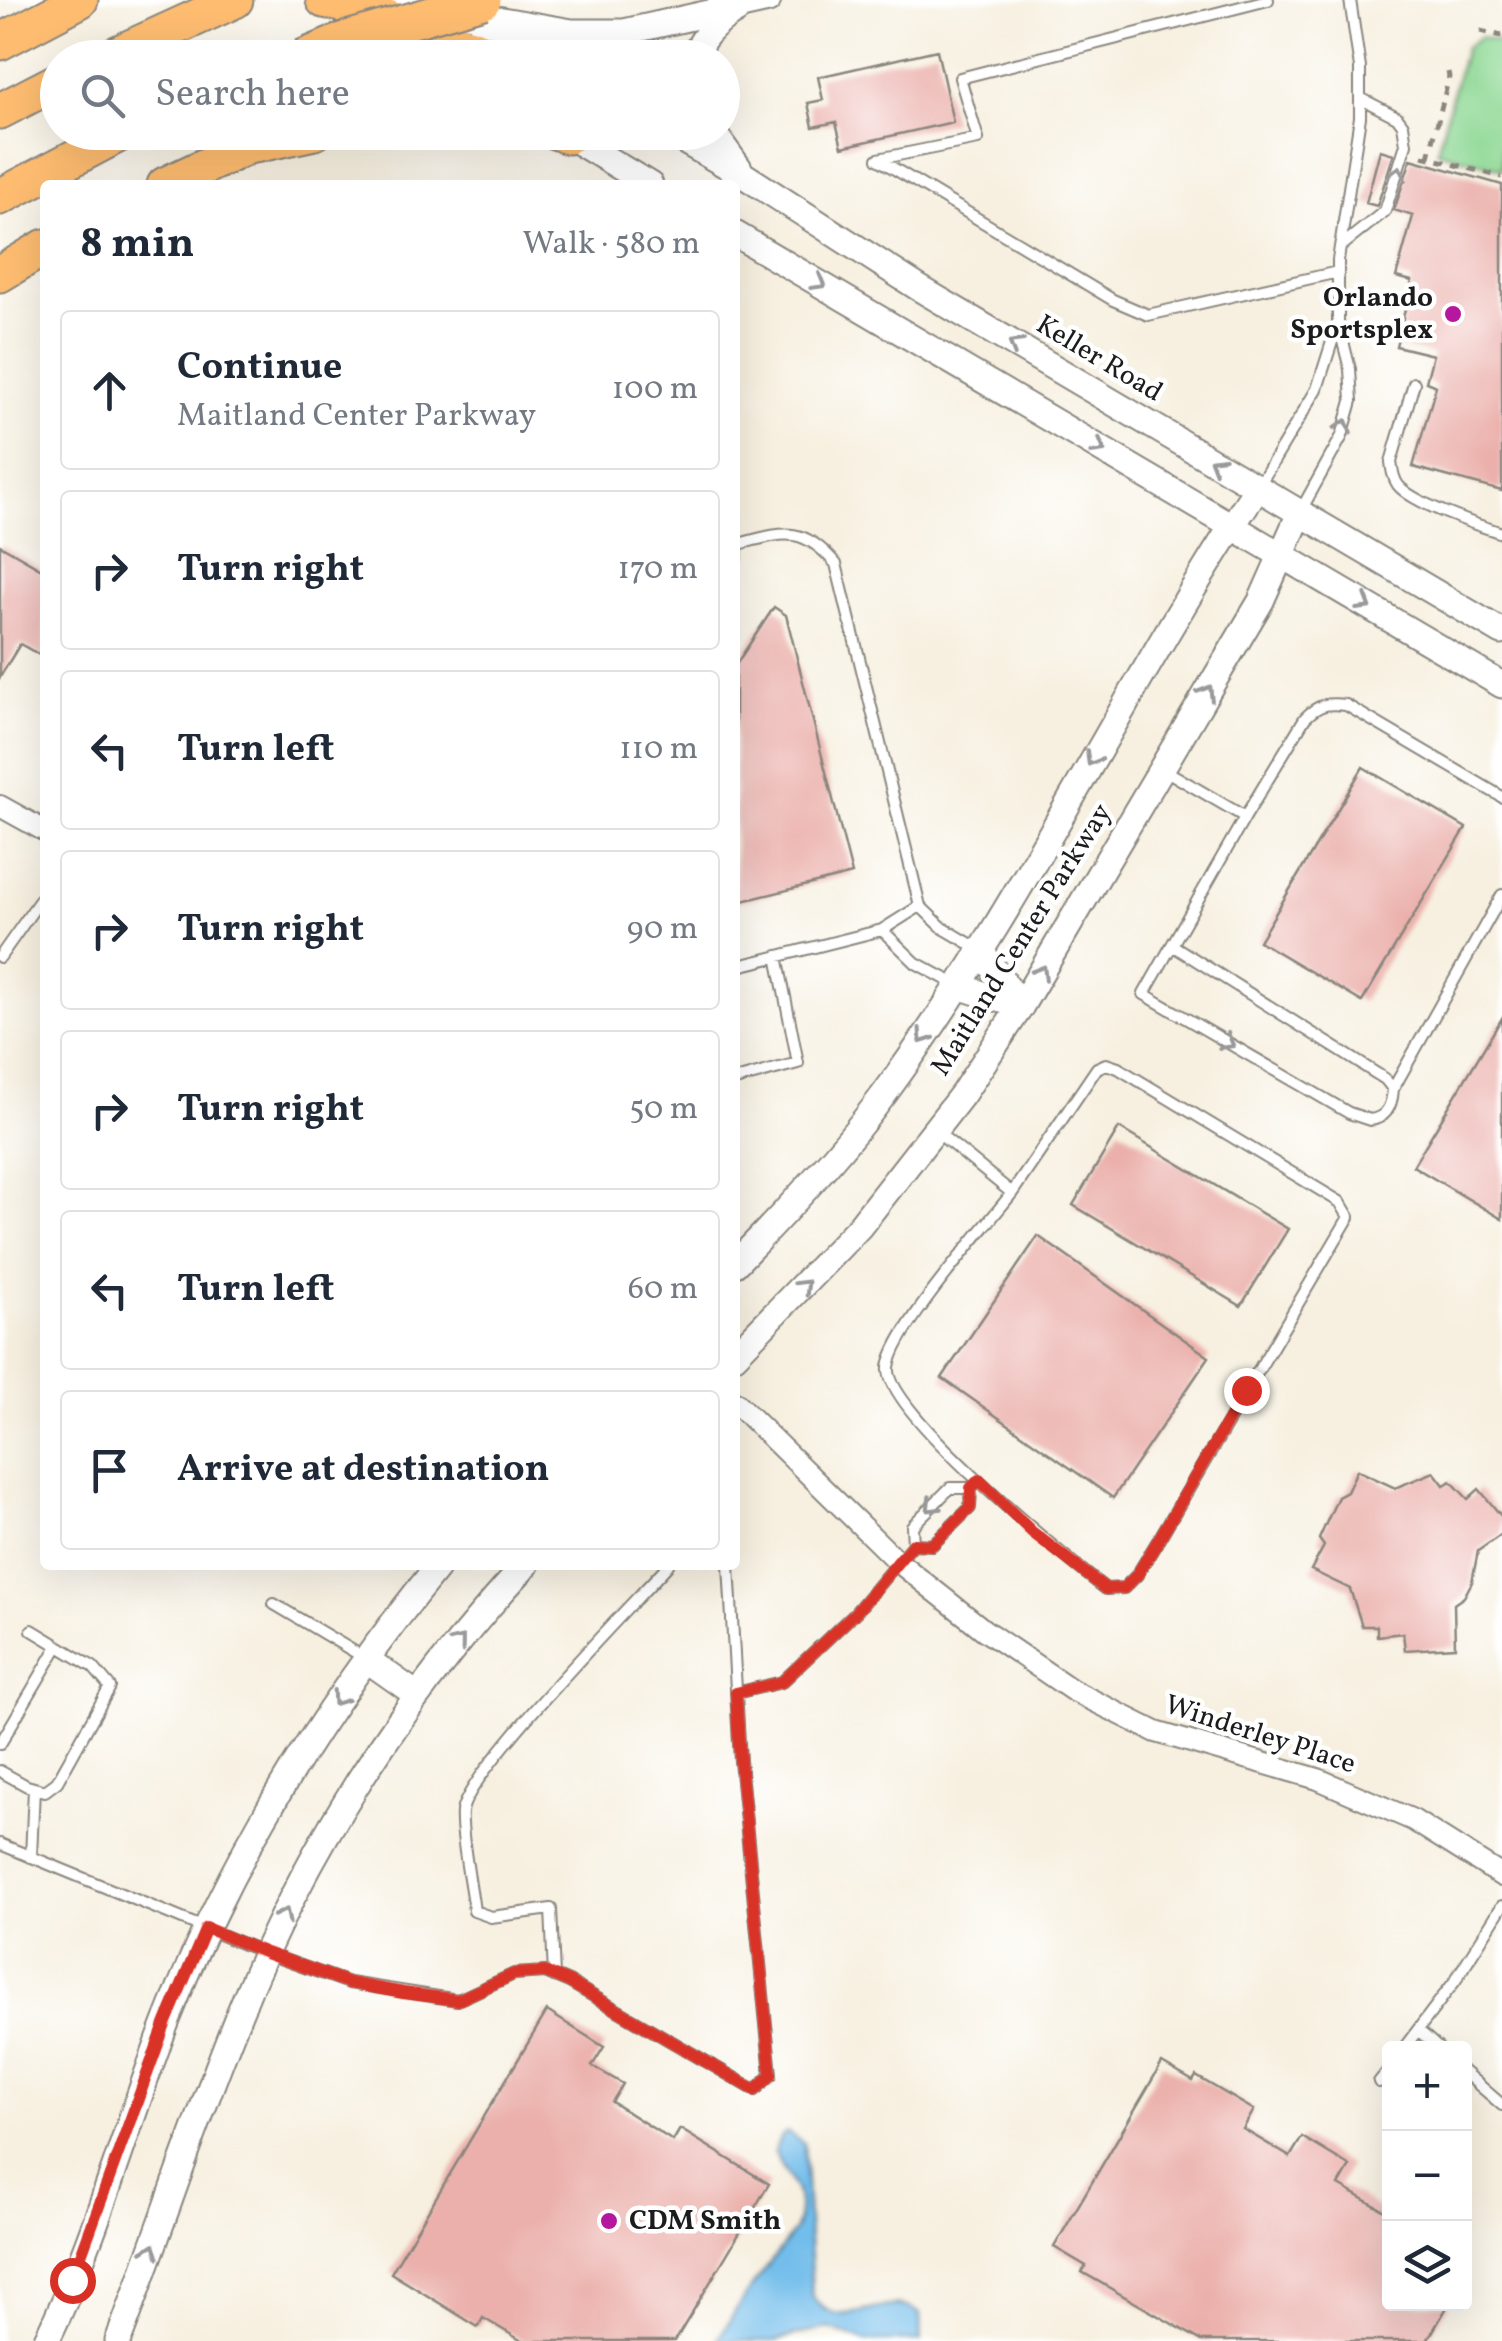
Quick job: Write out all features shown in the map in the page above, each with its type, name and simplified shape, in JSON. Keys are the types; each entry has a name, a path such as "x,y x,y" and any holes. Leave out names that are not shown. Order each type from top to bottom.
{"highway":[{"path":"147,40 235,0"},
{"path":"324,0 378,5 461,40"},
{"path":"0,42 78,1"},
{"path":"364,40 378,5"},
{"path":"345,40 475,8"},
{"path":"0,111 40,90"},
{"path":"0,197 89,150"},
{"path":"177,180 242,150"},
{"path":"0,274 40,250"}],"street":[{"path":"442,0 572,32 624,32 758,2"},
{"path":"703,40 718,21 758,2"},
{"path":"378,5 475,8 515,40"},
{"path":"378,5 419,40"},
{"path":"378,5 419,40"},
{"path":"590,150 641,180"},
{"name":"Keller Road","path":"700,150 919,288 1502,632"},
{"path":"726,150 745,176"},
{"path":"740,237 1502,685"},
{"name":"Maitland Center Parkway","path":"740,1258 852,1135 958,986 1257,488"},
{"name":"Maitland Center Parkway","path":"740,1350 826,1264 936,1131 1021,1006 1261,601 1300,513"},
{"path":"0,806 40,828"},
{"path":"980,950 1021,1006"},
{"path":"958,986 1021,1006"},
{"name":"Winderley Place","path":"740,1407 897,1561 984,1630 1072,1690 1156,1732 1318,1779 1413,1820 1502,1876"},
{"path":"46,2341 166,2022 206,1928 274,1796 366,1658 435,1570"},
{"path":"118,2341 237,2019 326,1835 417,1695 522,1570"},
{"path":"366,1658 417,1695"}],"lane":[{"path":"1268,0 960,78 978,139 878,160 1113,300 1148,316 1338,272"},
{"path":"1300,513 1342,436 1352,400 1350,368 1338,322 1340,247 1360,117 1360,68 1350,0"},
{"path":"1340,247 1385,211 1406,144 1398,117 1360,98"},
{"path":"1257,488 1317,390 1338,322"},
{"path":"1414,383 1392,462 1400,488 1466,522 1502,533"},
{"path":"740,544 788,532 818,543 836,564 920,906 943,928 980,950"},
{"path":"1502,797 1346,704 1318,704 1305,718 1245,817 1144,994 1349,1113 1377,1119 1389,1108 1393,1089 1502,895"},
{"path":"1162,768 1245,817"},
{"path":"0,957 40,900"},
{"path":"740,966 882,930 920,906"},
{"path":"882,930 916,963 958,986"},
{"path":"1172,945 1370,1067 1393,1089"},
{"path":"740,1079 798,1063 777,956"},
{"path":"1106,1064 1340,1202 1348,1217 1159,1539 1137,1575 1124,1588 1106,1589 975,1484 913,1414 888,1370 900,1336 1012,1193 1097,1068 1106,1064"},
{"path":"936,1131 1012,1193"},
{"path":"913,1544 932,1545 970,1508 975,1484"},
{"path":"736,1693 782,1682 856,1612 913,1544 912,1526 950,1488 975,1484"},
{"path":"554,1976 551,1909 491,1918 474,1911 462,1810 509,1740 663,1570"},
{"path":"0,1844 349,1983 458,2000 514,1974 545,1972 755,2090 771,2075 740,1761 729,1570"},
{"path":"274,1604 366,1658"},
{"path":"0,1770 45,1791 57,1782 110,1688 93,1667 32,1630"},
{"path":"0,1744 58,1646"},
{"path":"31,1856 34,1788"},
{"path":"1409,2041 1455,1981 1502,1906"},
{"path":"1418,2030 1430,2041"},
{"path":"1379,2082 1382,2078"},
{"path":"1472,2079 1502,2105"}],"path":[{"path":"1480,30 1502,36"},
{"path":"1448,72 1426,156 1502,177"}],"green space":[{"path":"1480,37 1502,43 1502,169 1437,151 1465,48"}],"water":[{"path":"787,2132 804,2144 812,2295 823,2308 836,2313 907,2307 920,2314 921,2341 865,2341 828,2328 772,2341 717,2341 794,2231 798,2197 774,2151"}],"building":[{"path":"937,50 953,122 842,147 836,122 813,127 808,103 823,100 818,77"},
{"path":"1380,150 1394,154 1377,206 1366,203"},
{"name":"Orlando Sportsplex","path":"1411,159 1502,185 1502,491 1413,467 1436,386 1426,382 1433,355 1396,346 1412,281 1396,277 1413,216 1394,210"},
{"path":"0,545 40,568 40,655 20,644 0,677"},
{"path":"774,607 786,615 852,874 740,902 740,658"},
{"path":"1363,767 1466,828 1362,1002 1259,941"},
{"path":"1502,1018 1502,1219 1413,1166"},
{"path":"1119,1128 1288,1229 1241,1306 1073,1205"},
{"path":"1038,1236 1209,1357 1113,1498 942,1378"},
{"path":"1357,1470 1395,1488 1434,1472 1444,1485 1451,1481 1468,1499 1479,1489 1502,1517 1502,1534 1478,1551 1472,1582 1464,1597 1454,1604 1455,1647 1405,1650 1403,1633 1377,1636 1377,1626 1362,1626 1350,1589 1311,1570 1324,1546 1319,1539 1338,1497 1347,1492"},
{"path":"547,2011 604,2047 592,2066 623,2084 612,2102 673,2141 680,2129 769,2184 675,2341 522,2341 483,2318 478,2327 391,2273"},
{"path":"1162,2063 1193,2081 1196,2076 1254,2110 1243,2129 1290,2157 1302,2137 1350,2166 1339,2185 1382,2209 1382,2311 1445,2311 1427,2341 1202,2341 1082,2272 1086,2266 1054,2247"}],"place":[{"name":"Orlando Sportsplex","path":"1453,314"},
{"name":"CDM Smith","path":"609,2221"}],"route":[{"path":"72,2280 166,2022 206,1928 349,1983 440,1998 458,2000 514,1974 545,1972 569,1982 755,2090 762,2086 771,2075 736,1693 782,1682 814,1654 856,1612 913,1544 932,1545 970,1508 971,1488 979,1480 1032,1532 1106,1589 1124,1588 1137,1575 1246,1390"}]}
